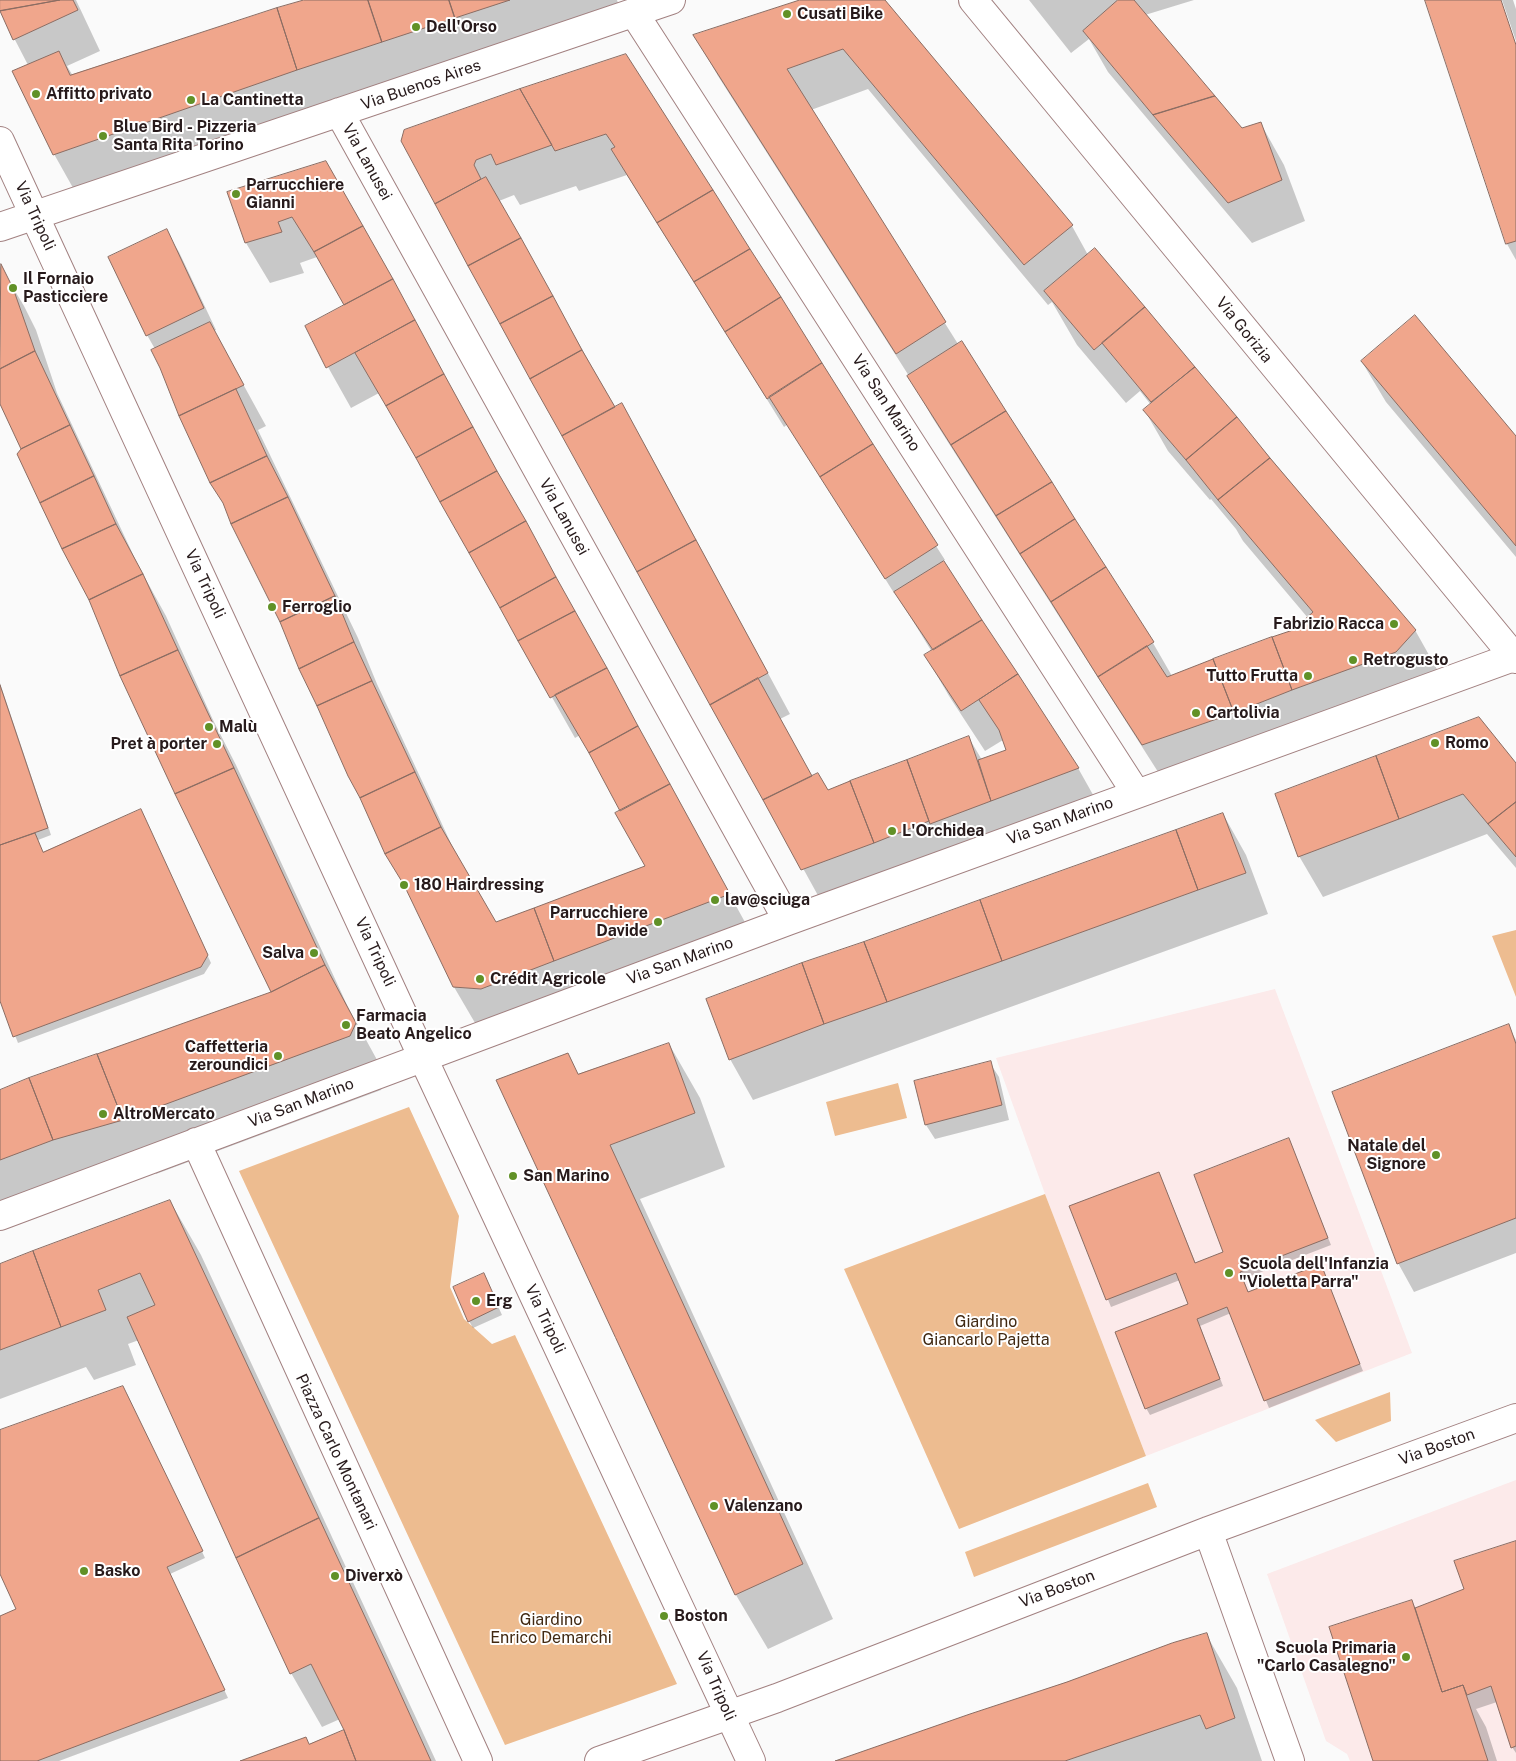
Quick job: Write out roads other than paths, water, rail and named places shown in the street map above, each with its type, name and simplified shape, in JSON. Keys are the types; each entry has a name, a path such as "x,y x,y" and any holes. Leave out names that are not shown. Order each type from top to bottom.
{"street":[{"name":"Via Buenos Aires","path":"0,227 671,0"},
{"name":"Via Gorizia","path":"974,0 1515,657"},
{"name":"Via San Marino","path":"634,12 1136,793"},
{"name":"Via Lanusei","path":"339,112 788,921"},
{"name":"Via Tripoli","path":"0,141 423,1058 751,1761"},
{"name":"Via San Marino","path":"0,1216 788,921 1136,793 1515,657"},
{"name":"Piazza Carlo Montanari","path":"196,1142 478,1761"},
{"name":"Via Boston","path":"599,1761 729,1715 1208,1531 1516,1418"},
{"path":"1208,1531 1290,1761"}],"place":[{"name":"Cusati Bike","path":"787,14"},
{"name":"Dell'Orso","path":"416,27"},
{"name":"Affitto privato","path":"36,94"},
{"name":"La Cantinetta","path":"191,100"},
{"name":"Blue Bird - Pizzeria Santa Rita Torino","path":"103,136"},
{"name":"Parrucchiere Gianni","path":"236,194"},
{"name":"Il Fornaio Pasticciere","path":"13,288"},
{"name":"Ferroglio","path":"272,607"},
{"name":"Fabrizio Racca","path":"1394,624"},
{"name":"Retrogusto","path":"1353,660"},
{"name":"Tutto Frutta","path":"1308,676"},
{"name":"Cartolivia","path":"1196,713"},
{"name":"Malù","path":"209,727"},
{"name":"Romo","path":"1435,743"},
{"name":"Pret à porter","path":"217,744"},
{"name":"L'Orchidea","path":"892,831"},
{"name":"180 Hairdressing","path":"404,885"},
{"name":"lav@sciuga","path":"715,900"},
{"name":"Parrucchiere Davide","path":"658,922"},
{"name":"Salva","path":"314,953"},
{"name":"Crédit Agricole","path":"480,979"},
{"name":"Farmacia Beato Angelico","path":"346,1025"},
{"name":"Caffetteria zeroundici","path":"278,1056"},
{"name":"AltroMercato","path":"103,1114"},
{"name":"Natale del Signore","path":"1436,1155"},
{"name":"San Marino","path":"513,1176"},
{"name":"Scuola dell'Infanzia \"Violetta Parra\"","path":"1229,1273"},
{"name":"Erg","path":"476,1301"},
{"name":"Valenzano","path":"714,1506"},
{"name":"Basko","path":"84,1571"},
{"name":"Diverxò","path":"335,1576"},
{"name":"Boston","path":"664,1616"},
{"name":"Scuola Primaria \"Carlo Casalegno\"","path":"1406,1657"}],"park label":[{"name":"Giardino Giancarlo Pajetta","path":"986,1331"},
{"name":"Giardino Enrico Demarchi","path":"551,1629"}]}
